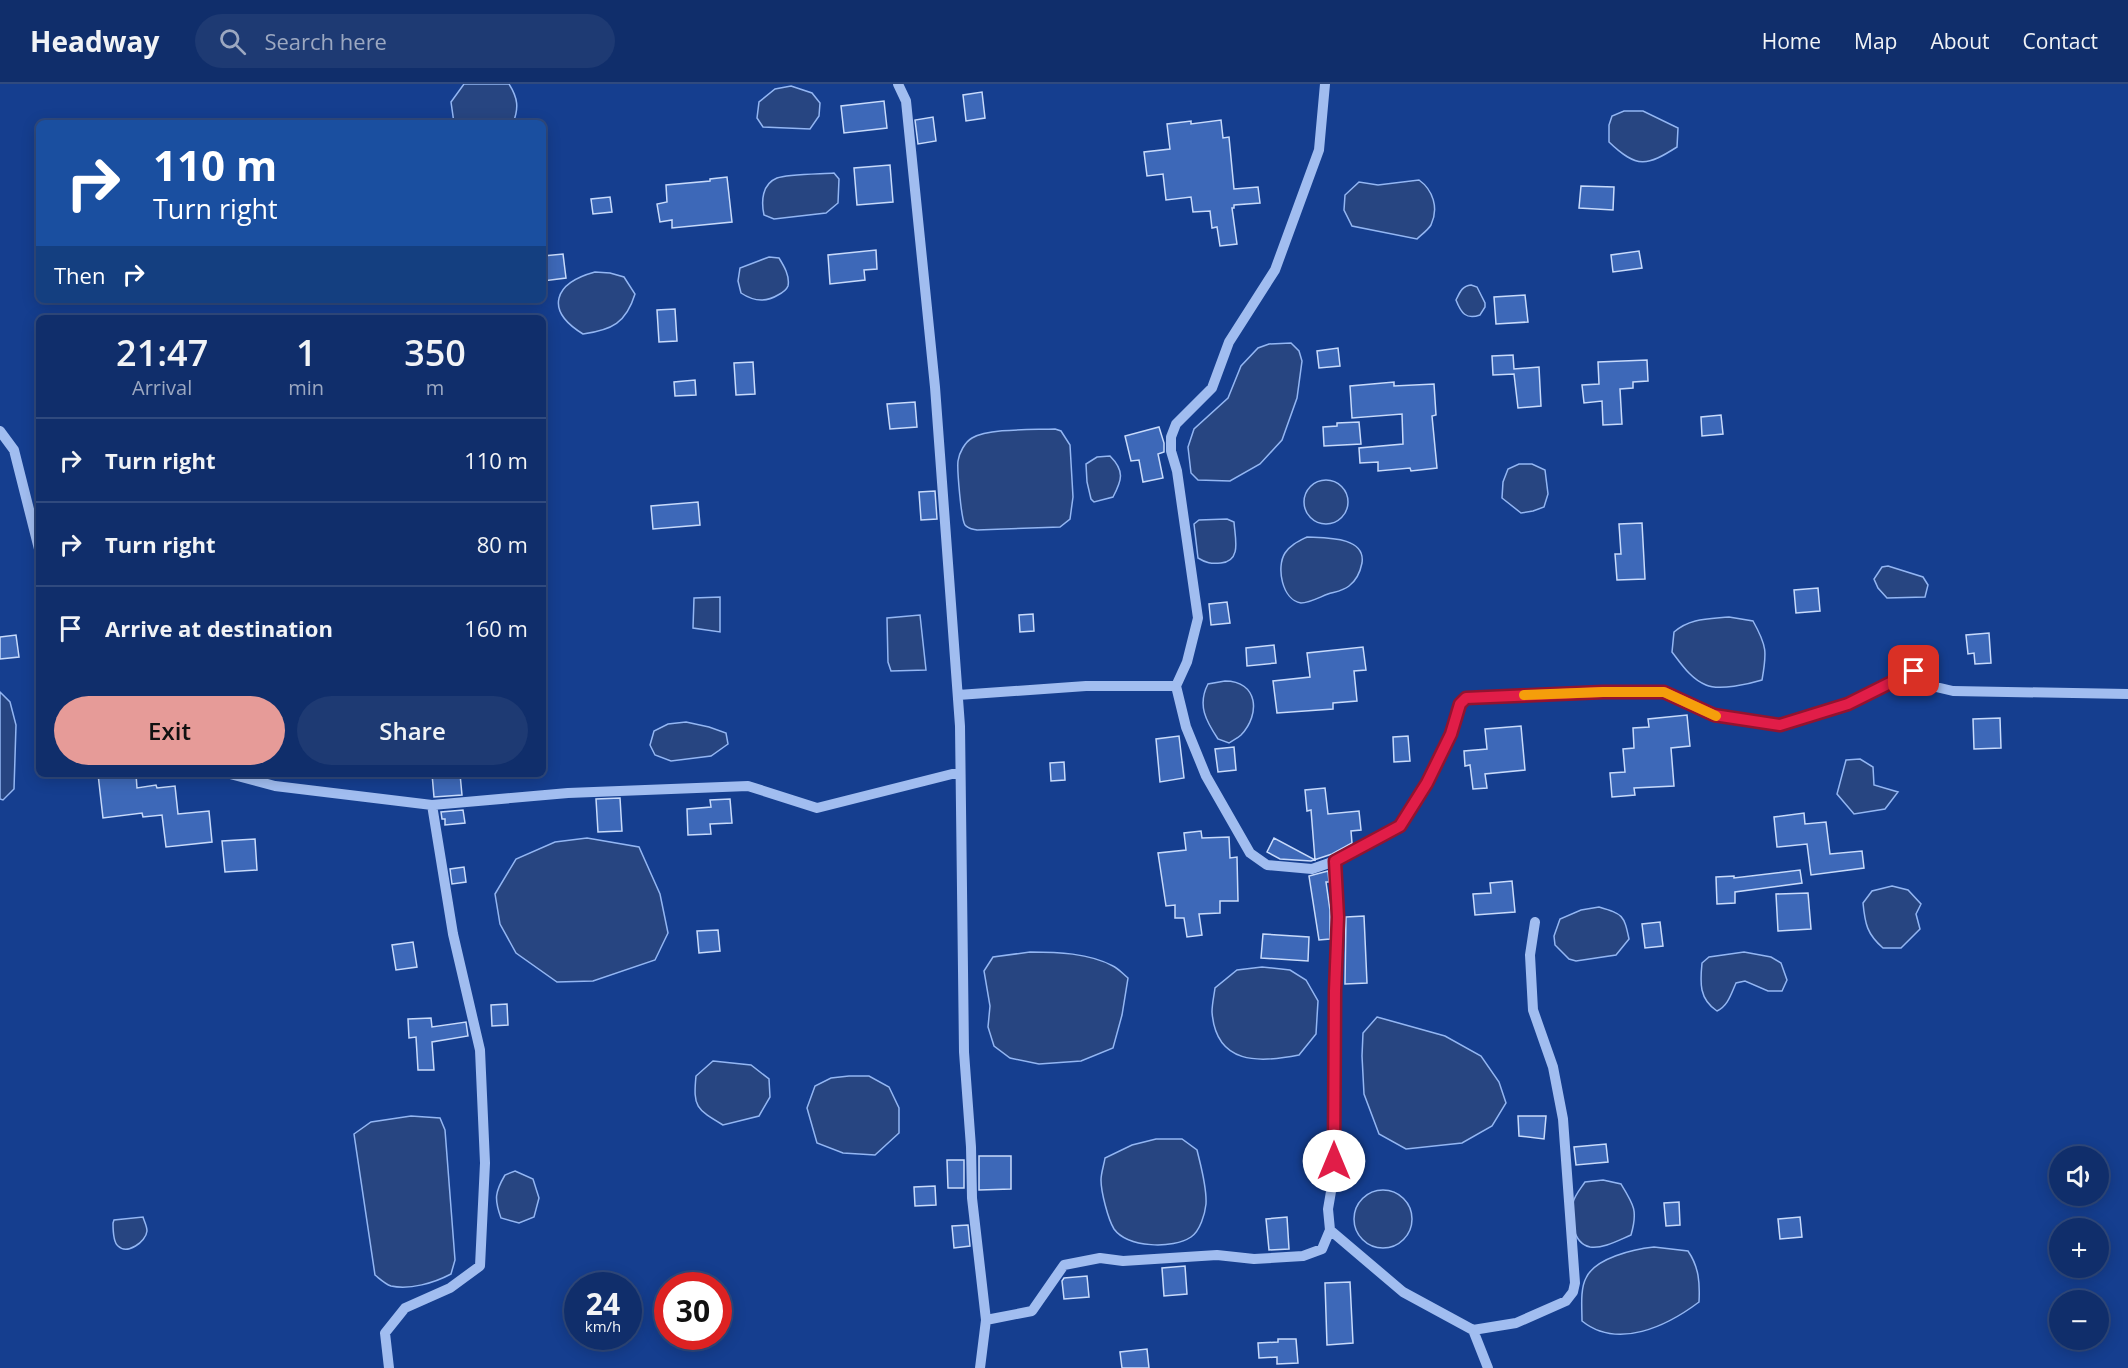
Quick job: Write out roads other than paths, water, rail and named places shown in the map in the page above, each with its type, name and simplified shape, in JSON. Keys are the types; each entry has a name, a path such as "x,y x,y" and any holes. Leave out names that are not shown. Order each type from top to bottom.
{"street":[{"path":"898,84 906,101 935,387 958,695 964,1052 972,1198 986,1320 980,1368"},
{"path":"1325,84 1319,150 1275,270 1229,342 1212,388 1176,424 1172,437 1172,451 1177,471 1198,618 1187,662 1176,686 1186,727 1206,776 1250,853 1267,866 1312,869 1335,861 1400,826 1427,783 1451,734 1460,704 1466,698 1603,692 1664,692 1714,715 1780,725 1848,704 1914,671 1936,687 1953,691 2128,694"},
{"path":"0,431 14,450 36,537"},
{"path":"958,695 1086,686 1176,686"},
{"path":"241,777 275,786 432,805 567,794 748,786 817,808 960,772"},
{"path":"389,1368 385,1333 405,1308 450,1288 480,1266 485,1163 480,1050 453,934 432,805"},
{"path":"986,1320 1032,1311 1064,1265 1100,1258 1123,1261 1217,1255 1254,1259 1303,1256 1322,1249 1330,1230 1328,1209 1334,1174 1335,991 1338,917 1335,861"},
{"path":"1330,1230 1403,1292 1473,1330 1516,1323 1566,1300 1573,1292 1575,1283 1563,1119 1553,1067 1533,1010 1530,956 1535,922"},
{"path":"1473,1330 1488,1368"}],"water":[{"path":"464,84 509,84 517,103 514,120 454,120 451,102"},
{"path":"791,86 812,93 820,103 819,116 810,129 763,127 757,118 759,102 775,89"},
{"path":"1624,111 1643,111 1678,128 1677,147 1650,161 1642,162 1627,157 1609,142 1609,125 1612,116"},
{"path":"834,173 839,179 838,203 826,213 774,219 764,215 764,193 768,184 777,178"},
{"path":"1419,180 1431,194 1434,212 1431,225 1417,239 1352,226 1344,210 1345,195 1359,182 1378,185"},
{"path":"769,257 779,258 783,264 788,279 786,289 773,298 764,300 750,298 741,293 738,281 740,268"},
{"path":"595,272 624,277 635,294 627,312 616,323 602,330 583,334 563,316 559,307 559,298 570,283"},
{"path":"1471,285 1477,287 1485,307 1480,315 1471,317 1460,309 1456,300 1463,288"},
{"path":"1291,343 1299,351 1302,361 1297,398 1282,440 1260,464 1230,481 1198,480 1191,473 1188,447 1194,429 1228,398 1241,366 1258,348 1269,344"},
{"path":"1055,429 1061,431 1070,445 1073,497 1070,519 1060,527 977,530 966,526 961,504 958,461 967,442 972,438 989,433"},
{"path":"1110,456 1120,471 1120,481 1113,497 1094,502 1091,499 1087,482 1086,464 1097,457"},
{"path":"1519,464 1532,464 1545,470 1548,494 1544,507 1521,513 1502,498 1503,482 1508,469"},
{"path":"1326,480 1342,486 1348,502 1342,518 1326,524 1310,518 1304,502 1310,486"},
{"path":"1227,519 1234,522 1236,548 1232,558 1221,563 1214,563 1198,558 1194,524 1199,520"},
{"path":"1307,537 1351,543 1361,554 1362,563 1356,579 1347,588 1301,603 1294,601 1285,590 1281,566 1287,550"},
{"path":"1888,566 1923,577 1928,585 1925,597 1887,598 1874,579 1882,567"},
{"path":"720,597 720,632 693,628 694,598"},
{"path":"920,615 926,670 891,671 888,662 887,618"},
{"path":"1729,617 1753,621 1758,630 1765,649 1762,680 1734,686 1712,687 1691,675 1672,652 1674,632 1693,622"},
{"path":"1236,682 1244,686 1253,700 1252,718 1247,727 1240,736 1229,743 1218,739 1204,713 1203,706 1208,684"},
{"path":"0,692 10,702 16,725 14,789 3,800 0,799"},
{"path":"686,722 726,733 728,744 711,756 671,761 655,755 650,745 654,731 668,724"},
{"path":"1860,759 1873,767 1874,785 1898,792 1885,809 1854,814 1837,794 1846,760"},
{"path":"587,838 639,847 660,894 668,933 655,960 593,981 557,982 516,953 500,924 495,894 516,859 555,842"},
{"path":"1892,886 1908,890 1921,904 1916,914 1920,929 1901,948 1883,948 1873,938 1868,928 1863,903 1872,891"},
{"path":"1599,907 1618,914 1624,920 1629,939 1616,955 1576,961 1569,959 1555,945 1554,936 1560,919 1581,910"},
{"path":"1030,952 1062,953 1094,958 1115,967 1128,978 1122,1015 1113,1048 1081,1061 1039,1064 1010,1058 994,1046 988,1027 990,1006 984,971 993,957"},
{"path":"1744,952 1771,957 1781,963 1787,980 1782,991 1768,991 1745,981 1736,983 1727,1003 1717,1011 1707,1001 1702,990 1702,963 1709,957"},
{"path":"1262,967 1290,970 1306,980 1318,1001 1316,1034 1299,1055 1269,1059 1242,1056 1231,1051 1222,1042 1215,1029 1212,1012 1215,988 1237,970"},
{"path":"1377,1017 1445,1036 1481,1056 1499,1082 1506,1103 1492,1126 1462,1143 1406,1149 1379,1134 1364,1094 1362,1056 1363,1033"},
{"path":"713,1061 751,1065 769,1079 770,1097 759,1116 723,1125 702,1111 696,1101 696,1076"},
{"path":"869,1076 889,1087 899,1108 899,1133 875,1155 843,1153 817,1143 807,1108 815,1086 831,1078"},
{"path":"411,1116 440,1118 445,1130 455,1260 451,1274 422,1285 398,1287 389,1285 375,1275 354,1134 371,1122"},
{"path":"1156,1139 1182,1139 1197,1150 1206,1197 1203,1217 1194,1234 1183,1241 1162,1245 1129,1240 1114,1229 1105,1205 1101,1180 1105,1158 1132,1145"},
{"path":"515,1171 533,1179 539,1198 534,1217 519,1223 501,1218 497,1206 499,1186 505,1175"},
{"path":"1603,1180 1621,1184 1634,1208 1633,1227 1631,1235 1606,1245 1590,1247 1584,1245 1576,1235 1572,1222 1573,1203 1585,1182"},
{"path":"1383,1190 1399,1195 1407,1203 1412,1219 1407,1235 1399,1243 1383,1248 1367,1243 1359,1235 1354,1219 1359,1203 1367,1195"},
{"path":"143,1217 147,1231 140,1243 126,1249 118,1246 115,1242 114,1220"},
{"path":"1654,1247 1688,1251 1698,1275 1699,1302 1657,1326 1626,1334 1611,1334 1582,1321 1583,1288 1591,1271 1616,1256"}]}
